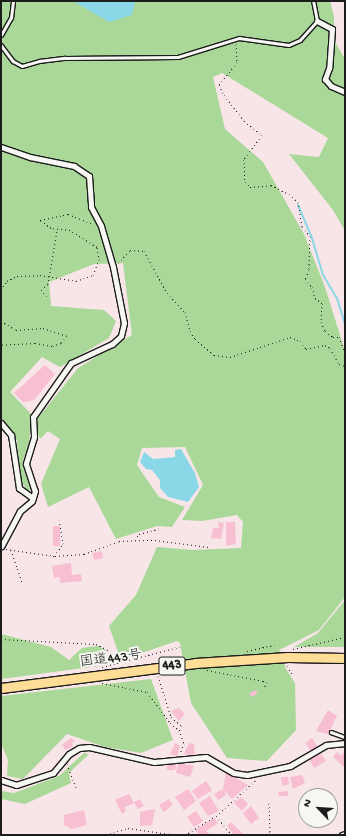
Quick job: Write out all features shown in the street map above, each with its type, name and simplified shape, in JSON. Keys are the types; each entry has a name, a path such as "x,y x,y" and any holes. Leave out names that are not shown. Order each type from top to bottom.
{"highway":[{"name":"国道443号","path":"1,688 195,663 286,657 345,658"}],"street":[{"path":"317,21 332,28 329,68 325,79 331,86 345,92"},
{"path":"1,146 30,158 74,166 89,176 91,207 101,226 113,267 123,330 112,344 71,363 33,417 34,437 26,464 35,491 33,498 20,511 1,547"},
{"path":"1,424 12,435 19,488 33,498"},
{"path":"1,780 16,785 33,781 53,773 69,754 79,748 89,747 154,762 206,757 234,773 247,775 290,766 326,745 345,743"}],"lane":[{"path":"1,35 11,18 13,1"},
{"path":"1,45 13,61 22,66 39,61 65,58 178,57 239,38 289,45 300,40 317,21 312,1"},
{"path":"331,732 345,737"}],"path":[{"path":"233,40 236,44 237,62 219,85 224,95 244,121 262,135 244,159 245,182 250,187 271,185 290,194 298,202 302,227 310,236 309,270 305,279 312,287 315,298 322,303 321,322 325,331 332,337 338,337 345,353"},
{"path":"1,290 7,282 17,276 48,276 66,281 86,280 98,269 99,254 97,247 70,230 57,229 47,226 40,220 68,214 101,226"},
{"path":"46,296 42,290 48,284 48,276 57,229"},
{"path":"113,267 130,250 144,251 167,293 185,312 190,331 195,339 214,355 230,357 290,337 300,341 306,349 325,345 330,348 339,364 345,366"},
{"path":"1,322 16,330 43,328 67,336 61,343 52,346 35,344 1,345"},
{"path":"54,556 63,544 60,520"},
{"path":"134,541 139,534 158,528"},
{"path":"1,547 11,550 54,556 84,554 119,542 134,541 155,540 208,547"},
{"path":"11,550 23,584"},
{"path":"292,674 286,657 291,649 345,637"},
{"path":"1,639 96,644 108,650 95,670 179,647"},
{"path":"244,659 248,650 274,645"},
{"path":"195,663 207,670 267,682 264,688"},
{"path":"154,668 171,717 182,726 179,731"},
{"path":"92,676 99,682 147,692 179,731 184,743 180,759"},
{"path":"69,754 67,764 76,787"},
{"path":"185,835 216,816 267,771"},
{"path":"269,803 270,835"},
{"path":"216,816 232,835"},
{"path":"106,835 128,828 177,835"}],"green space":[{"path":"1,1 330,1 334,16 334,40 345,59 345,231 333,210 289,154 319,157 328,138 222,73 213,77 225,129 263,162 304,234 325,287 345,351 345,597 319,630 279,650 286,669 295,683 296,730 267,761 227,758 191,703 180,643 177,641 121,660 109,626 136,595 157,547 193,550 241,548 243,522 237,515 202,521 182,520 203,485 185,447 142,448 137,465 159,497 185,507 172,527 157,526 116,539 89,487 48,507 41,484 60,439 48,431 40,439 34,423 78,368 132,335 123,263 94,264 49,282 51,306 104,310 116,321 109,338 60,367 42,357 10,392 31,414 29,445 23,460 31,490 27,490 21,481 18,471 17,441 1,417"},
{"path":"345,600 345,647 294,647 318,633"},
{"path":"1,634 51,647 69,660 82,648 97,646 105,649 105,653 91,667 1,679"},
{"path":"151,679 173,740 141,753 105,747 67,734 23,779 7,776 8,760 1,743 1,696"},
{"path":"84,753 89,754 69,773 71,783 25,804 1,799 1,791 14,793 59,776"}],"water":[{"path":"73,1 135,1 132,15 109,22"},
{"path":"181,449 195,473 199,487 188,502 168,497 160,488 160,480 152,470 146,469 140,462 144,452 153,459 175,457 175,450"}],"building":[{"path":"45,365 55,374 34,400 23,402 14,393"},
{"path":"218,522 224,523 221,539 211,538 213,528 219,528"},
{"path":"226,522 235,522 236,544 226,546"},
{"path":"53,526 60,526 60,546 53,546"},
{"path":"102,551 103,558 94,560 92,553"},
{"path":"71,563 72,575 81,574 82,581 60,583 60,577 54,578 52,566"},
{"path":"255,690 258,693 252,697 249,694"},
{"path":"179,708 185,714 179,721 171,711"},
{"path":"328,710 337,716 328,734 316,731"},
{"path":"71,738 75,741 72,743 73,746 66,750 62,745"},
{"path":"312,738 318,748 311,751 305,743"},
{"path":"175,743 180,746 177,756 170,754"},
{"path":"189,743 194,744 195,755 184,754"},
{"path":"345,751 345,768 333,757 337,752 341,756"},
{"path":"321,754 326,761 314,768 309,759"},
{"path":"177,762 175,770 167,770 167,763"},
{"path":"178,763 194,766 190,777 176,773"},
{"path":"226,772 248,785 232,799 223,789"},
{"path":"302,775 305,783 293,789 290,777"},
{"path":"281,777 288,777 289,784 282,786"},
{"path":"206,781 212,790 198,799 192,791"},
{"path":"188,789 196,801 184,810 175,797"},
{"path":"223,789 226,795 218,800 214,794"},
{"path":"288,791 288,796 279,796 278,792"},
{"path":"129,794 134,803 125,807 126,811 122,814 115,800"},
{"path":"210,796 219,811 208,816 199,803"},
{"path":"241,797 248,804 242,811 234,803"},
{"path":"140,799 144,806 138,809 134,802"},
{"path":"169,799 173,805 164,812 159,805"},
{"path":"251,806 259,818 251,824 243,813"},
{"path":"155,809 152,825 140,826 140,812"},
{"path":"84,810 87,825 72,829 64,825 64,815"},
{"path":"196,811 203,821 194,827 187,817"},
{"path":"214,818 218,823 206,831 211,835 200,835 195,830"},
{"path":"231,822 243,834 234,835 227,826"}],"waterway":[{"path":"298,205 311,235 323,275 337,298 345,325"}]}
